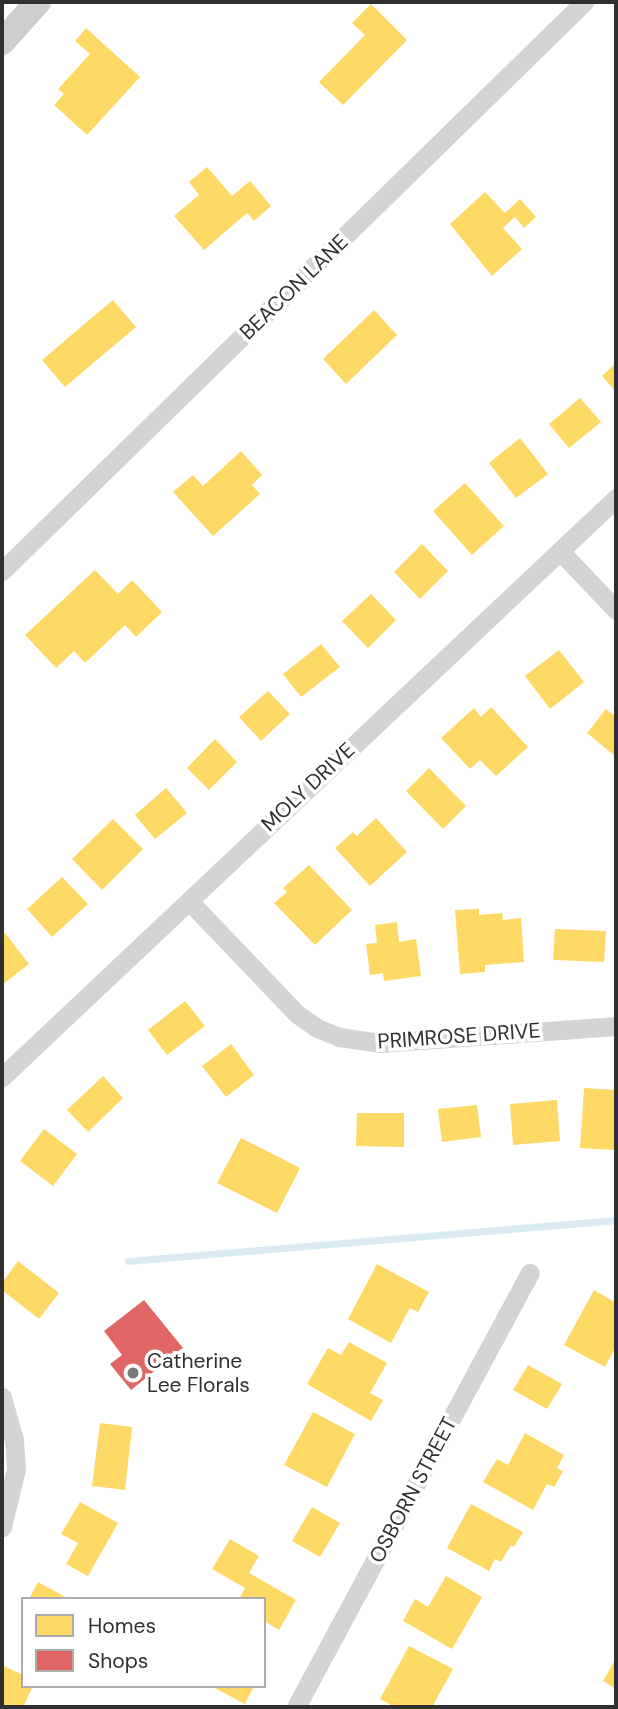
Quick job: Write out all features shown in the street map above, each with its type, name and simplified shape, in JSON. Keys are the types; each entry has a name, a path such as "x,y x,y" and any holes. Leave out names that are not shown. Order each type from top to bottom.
{"main road":[{"path":"2,41 38,2"}],"street":[{"name":"BEACON LANE","path":"2,571 584,2"},
{"name":"MOLY DRIVE","path":"2,1077 616,498"},
{"path":"560,551 616,610"},
{"name":"PRIMROSE DRIVE","path":"189,901 298,1014 317,1028 339,1037 380,1043 616,1026"},
{"name":"OSBORN STREET","path":"296,1707 530,1273"},
{"path":"2,1397 15,1440 16,1469 2,1527"}],"building: Homes":[{"path":"371,4 407,40 343,105 319,82 365,35 352,23"},
{"path":"86,28 140,77 87,135 54,105 64,94 58,89 90,54 75,41"},
{"path":"207,167 232,196 250,181 271,206 254,221 247,213 204,250 174,216 199,195 189,182"},
{"path":"485,192 505,213 520,199 536,217 524,228 515,217 503,228 522,249 492,276 450,224"},
{"path":"113,300 136,327 65,387 42,360"},
{"path":"374,310 397,335 346,384 323,359"},
{"path":"616,363 616,392 602,376"},
{"path":"580,398 601,422 569,448 549,424"},
{"path":"520,438 548,474 516,498 489,463"},
{"path":"241,451 262,475 252,485 260,494 213,536 173,492 193,475 203,486"},
{"path":"465,483 504,526 472,555 433,511"},
{"path":"422,544 448,571 420,599 394,572"},
{"path":"95,570 118,594 132,580 162,612 136,637 125,625 85,663 74,651 56,668 25,635"},
{"path":"371,594 396,620 368,648 342,621"},
{"path":"321,644 340,667 301,697 283,674"},
{"path":"559,650 584,682 550,709 525,676"},
{"path":"268,691 290,714 261,741 239,717"},
{"path":"491,707 528,747 496,776 480,760 470,769 441,738 474,708 481,717"},
{"path":"606,709 616,717 616,757 587,733"},
{"path":"215,739 237,762 209,790 187,768"},
{"path":"429,768 466,806 443,829 406,791"},
{"path":"166,788 187,813 155,839 135,815"},
{"path":"376,818 407,852 370,886 335,848 353,832 357,836"},
{"path":"113,819 143,849 102,890 72,859"},
{"path":"309,865 352,910 315,945 274,903 287,892 283,888"},
{"path":"62,877 88,904 52,937 27,909"},
{"path":"479,909 479,915 502,913 503,920 521,918 524,962 485,965 485,972 460,974 455,910"},
{"path":"397,922 399,942 416,939 421,976 384,981 383,973 370,975 366,944 377,943 375,925"},
{"path":"555,929 606,931 604,962 553,960"},
{"path":"5,933 29,964 2,985 2,936"},
{"path":"185,1001 205,1026 167,1055 148,1030"},
{"path":"231,1044 254,1075 226,1097 202,1066"},
{"path":"103,1076 123,1098 88,1132 67,1110"},
{"path":"584,1088 616,1090 616,1150 580,1148"},
{"path":"557,1100 560,1141 513,1145 510,1104"},
{"path":"477,1105 481,1137 442,1142 438,1109"},
{"path":"357,1113 404,1113 404,1147 356,1146"},
{"path":"44,1129 77,1154 53,1186 20,1161"},
{"path":"241,1138 300,1168 277,1213 217,1183"},
{"path":"18,1261 59,1293 39,1319 2,1290 2,1283"},
{"path":"377,1264 429,1292 418,1312 410,1308 391,1343 348,1319"},
{"path":"594,1290 616,1303 616,1346 605,1367 564,1345"},
{"path":"349,1342 387,1363 370,1393 383,1400 371,1421 307,1384 328,1348 341,1355"},
{"path":"528,1365 562,1384 547,1409 513,1390"},
{"path":"313,1412 355,1434 327,1487 284,1465"},
{"path":"100,1423 132,1427 125,1490 92,1486"},
{"path":"525,1433 564,1455 557,1468 563,1471 554,1487 547,1484 533,1510 483,1482 497,1459 508,1465"},
{"path":"80,1502 118,1523 88,1576 66,1564 78,1543 61,1534"},
{"path":"471,1504 523,1532 501,1562 495,1559 489,1571 447,1548"},
{"path":"312,1507 340,1523 320,1557 292,1541"},
{"path":"230,1539 259,1556 249,1573 296,1600 279,1630 266,1622 266,1597 240,1597 245,1588 212,1569"},
{"path":"446,1576 482,1597 452,1649 403,1621 415,1599 428,1607"},
{"path":"38,1582 65,1597 30,1597"},
{"path":"409,1646 453,1669 432,1707 395,1707 380,1699"},
{"path":"616,1658 616,1689 603,1681"},
{"path":"4,1666 21,1674 21,1688 32,1688 23,1707 2,1707"},
{"path":"215,1688 253,1688 245,1704"}],"building: Shops":[{"path":"144,1300 183,1348 131,1390 110,1364 122,1355 104,1331"}],"waterway":[{"path":"128,1261 616,1220"}],"place":[{"name":"Catherine Lee Florals","path":"133,1373"}]}
